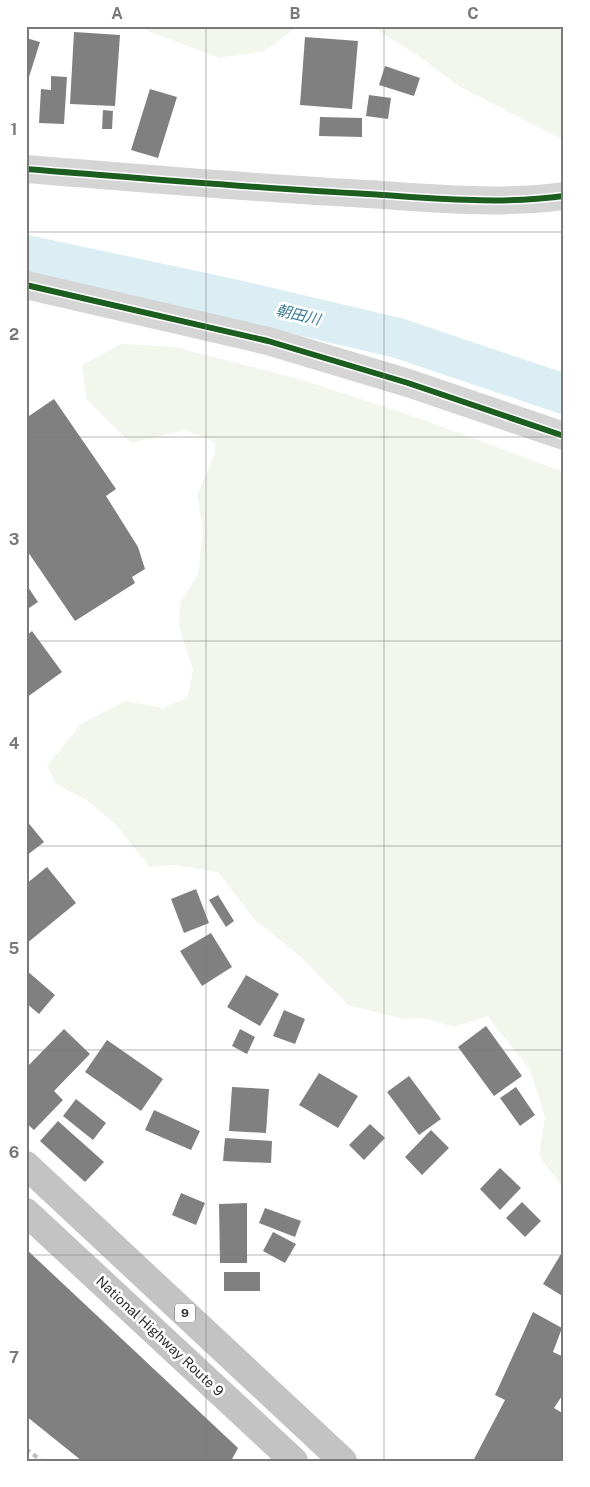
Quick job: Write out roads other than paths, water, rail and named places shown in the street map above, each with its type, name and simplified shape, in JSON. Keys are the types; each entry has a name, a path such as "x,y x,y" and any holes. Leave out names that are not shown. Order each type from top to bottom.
{"highway":[{"name":"9","path":"26,1165 343,1461"},
{"name":"National Highway Route 9","path":"26,1212 294,1461"}],"street":[{"path":"26,169 294,190 465,200 531,201 564,196"},
{"path":"26,285 268,341 408,383 564,436"}],"waterway":[{"name":"朝田川","path":"26,255 228,298 398,338 564,394"}],"railway":[{"path":"26,1449 42,1461"}]}
